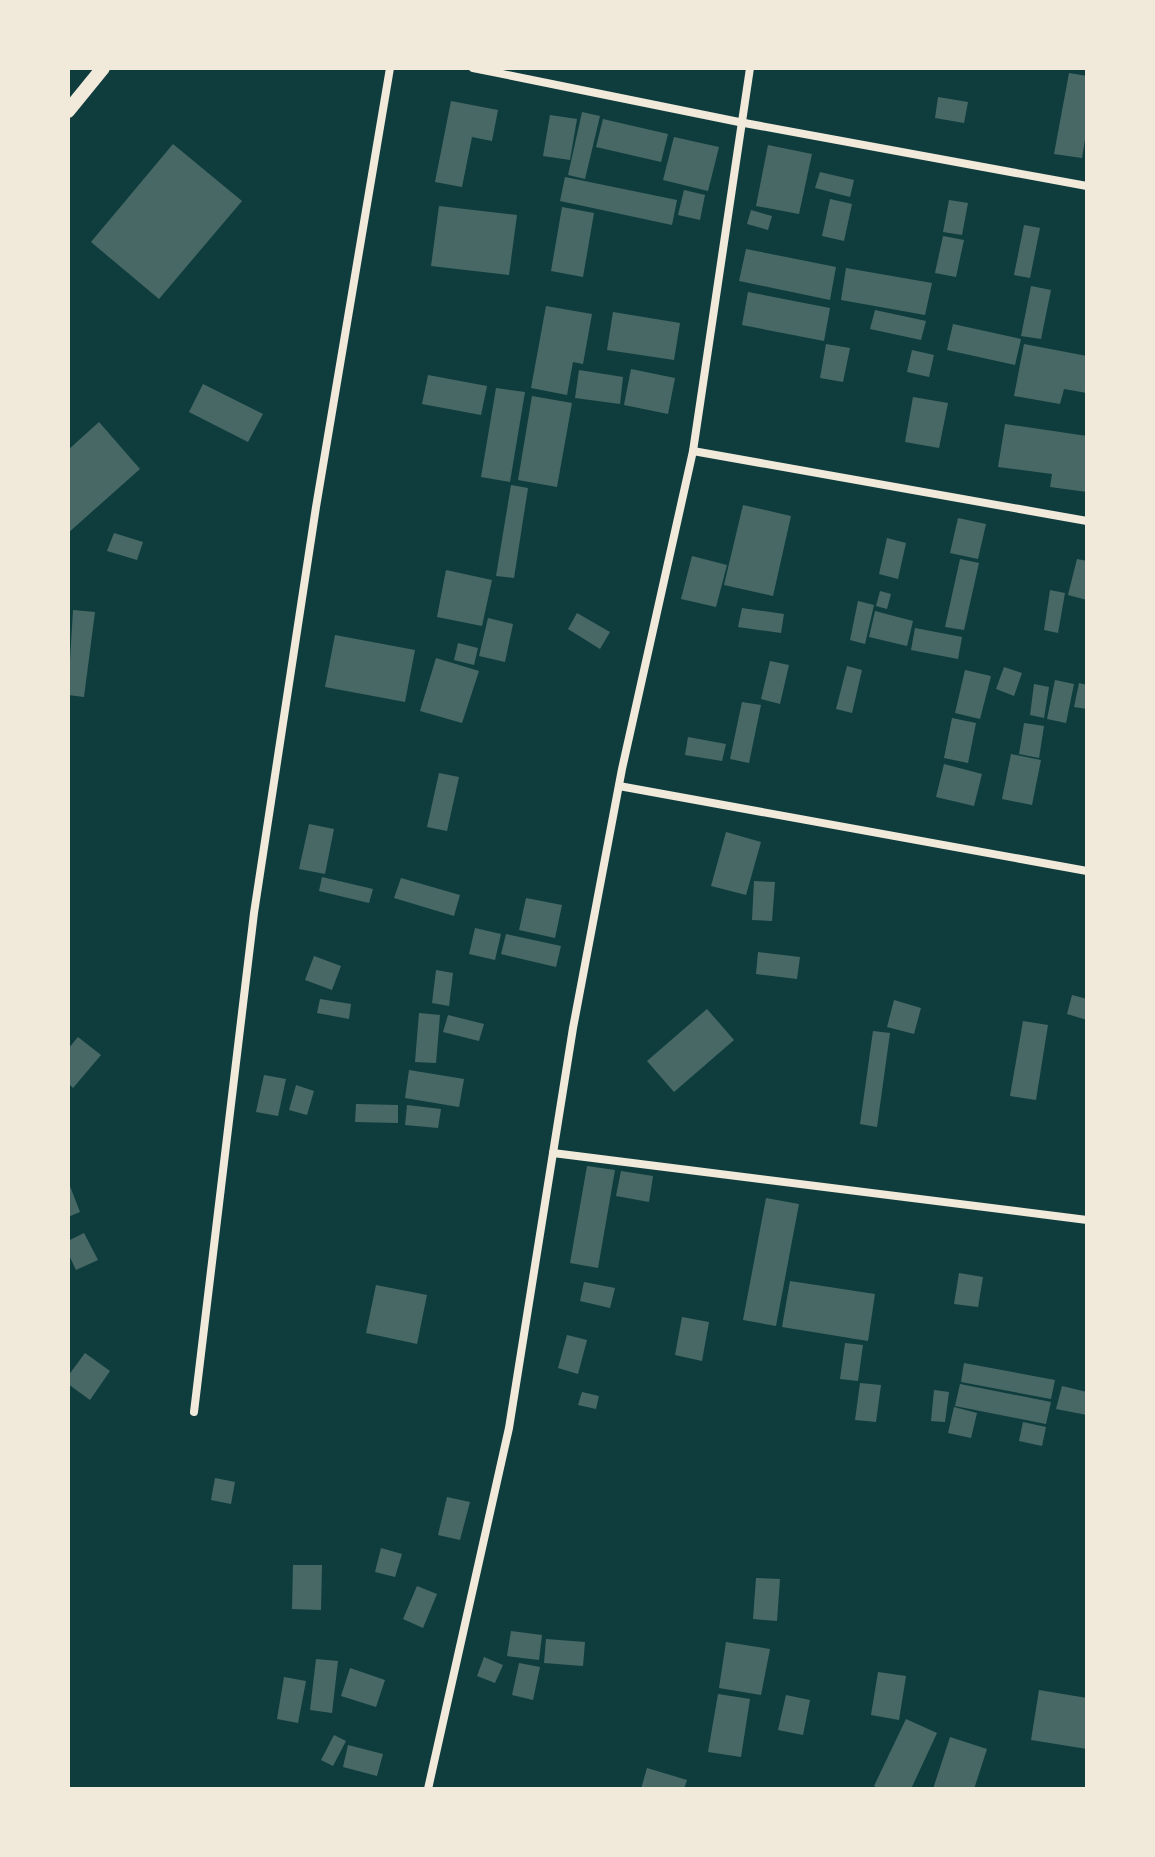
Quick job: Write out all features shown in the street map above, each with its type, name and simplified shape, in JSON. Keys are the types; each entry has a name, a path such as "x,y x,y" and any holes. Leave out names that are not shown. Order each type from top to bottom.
{"street":[{"path":"68,111 103,68"},
{"path":"194,1412 254,913 316,507 390,68"},
{"path":"473,68 739,122 1087,186"},
{"path":"428,1789 509,1428 553,1153 619,786 693,451 727,234 739,122 750,68"},
{"path":"693,451 1087,521"},
{"path":"619,786 1087,871"},
{"path":"553,1153 1087,1220"}],"building":[{"path":"1069,73 1087,76 1087,127 1082,158 1054,154"},
{"path":"938,97 968,102 964,123 935,118"},
{"path":"451,101 498,110 492,141 472,137 462,187 435,182"},
{"path":"582,112 600,116 585,179 568,175"},
{"path":"550,115 577,119 570,160 543,156"},
{"path":"603,119 668,134 661,162 596,147"},
{"path":"674,137 719,147 708,191 663,180"},
{"path":"173,144 242,201 159,299 91,242"},
{"path":"768,145 812,154 799,214 756,206"},
{"path":"820,172 854,180 850,197 815,188"},
{"path":"565,177 677,200 672,225 560,201"},
{"path":"684,190 705,195 700,220 678,215"},
{"path":"830,199 852,204 844,241 822,236"},
{"path":"949,200 968,203 962,235 943,232"},
{"path":"439,206 517,215 509,275 431,266"},
{"path":"562,207 594,213 583,277 551,271"},
{"path":"751,210 772,216 768,230 747,224"},
{"path":"1024,225 1040,228 1030,278 1014,275"},
{"path":"943,236 964,240 956,277 935,273"},
{"path":"746,249 836,267 830,300 739,281"},
{"path":"846,268 932,283 925,315 841,300"},
{"path":"1031,286 1051,290 1041,339 1021,336"},
{"path":"748,292 830,308 824,341 742,325"},
{"path":"546,306 592,314 583,364 573,362 567,395 531,388"},
{"path":"875,310 926,321 921,340 870,329"},
{"path":"613,312 680,323 674,360 607,350"},
{"path":"953,324 1021,339 1015,365 947,350"},
{"path":"826,344 850,348 843,382 820,378"},
{"path":"1024,344 1087,356 1087,393 1064,389 1060,404 1014,396"},
{"path":"912,350 934,355 929,377 907,372"},
{"path":"631,369 675,378 668,414 624,405"},
{"path":"579,370 623,377 620,404 575,398"},
{"path":"428,375 487,386 481,415 422,404"},
{"path":"203,384 263,414 248,442 189,412"},
{"path":"496,388 525,392 510,482 481,477"},
{"path":"532,396 572,403 557,487 518,480"},
{"path":"913,397 948,403 939,448 905,442"},
{"path":"99,422 140,469 68,533 68,450"},
{"path":"1005,424 1087,436 1087,492 1050,487 1052,474 998,467"},
{"path":"511,485 528,488 514,578 496,576"},
{"path":"743,505 791,516 773,596 724,585"},
{"path":"958,518 986,524 978,559 950,553"},
{"path":"114,533 143,542 137,560 107,551"},
{"path":"887,538 906,543 898,579 879,574"},
{"path":"692,556 727,565 716,607 681,599"},
{"path":"960,559 979,563 964,630 945,627"},
{"path":"1077,559 1087,561 1087,600 1068,595"},
{"path":"446,570 492,580 482,626 437,617"},
{"path":"1050,590 1065,593 1058,633 1044,630"},
{"path":"880,591 891,594 887,609 876,606"},
{"path":"858,601 874,605 865,644 850,640"},
{"path":"742,608 784,614 781,633 738,627"},
{"path":"73,610 95,612 84,697 68,695"},
{"path":"875,611 913,621 907,646 869,637"},
{"path":"577,613 610,632 600,649 568,629"},
{"path":"488,618 513,624 505,662 479,656"},
{"path":"915,628 962,637 958,659 911,650"},
{"path":"335,635 415,650 405,702 325,687"},
{"path":"458,643 478,648 474,665 454,660"},
{"path":"436,658 479,671 462,723 420,711"},
{"path":"770,661 789,665 780,704 761,699"},
{"path":"847,666 862,670 852,713 836,709"},
{"path":"1004,667 1022,673 1014,696 996,689"},
{"path":"965,670 991,676 980,719 955,713"},
{"path":"1055,680 1074,684 1066,723 1047,719"},
{"path":"1079,683 1087,685 1087,709 1074,707"},
{"path":"1034,684 1049,687 1044,718 1030,715"},
{"path":"742,702 761,705 749,763 730,759"},
{"path":"952,718 976,723 968,763 944,758"},
{"path":"1024,723 1044,726 1039,758 1019,754"},
{"path":"688,737 726,744 722,761 685,755"},
{"path":"1011,754 1041,760 1032,805 1002,799"},
{"path":"944,764 982,774 974,806 936,797"},
{"path":"439,773 459,777 447,831 427,827"},
{"path":"309,824 334,829 325,874 299,869"},
{"path":"726,832 761,842 746,895 711,886"},
{"path":"322,877 373,889 369,903 319,891"},
{"path":"401,878 460,895 454,916 394,898"},
{"path":"754,881 775,882 772,921 752,920"},
{"path":"526,898 562,905 555,938 519,930"},
{"path":"475,928 501,934 495,960 469,954"},
{"path":"506,934 561,946 556,967 501,954"},
{"path":"758,952 800,957 797,979 756,974"},
{"path":"314,956 341,966 332,990 305,980"},
{"path":"436,970 453,973 449,1006 432,1003"},
{"path":"1072,995 1087,999 1087,1020 1067,1014"},
{"path":"320,999 351,1004 349,1019 317,1013"},
{"path":"894,1000 921,1008 914,1034 887,1027"},
{"path":"707,1009 734,1040 674,1092 647,1061"},
{"path":"419,1013 440,1015 436,1063 415,1062"},
{"path":"448,1015 484,1024 479,1041 443,1032"},
{"path":"1023,1021 1048,1025 1036,1100 1010,1096"},
{"path":"873,1031 890,1033 877,1127 860,1124"},
{"path":"78,1037 101,1055 73,1088 68,1083 68,1049"},
{"path":"409,1070 464,1079 459,1107 405,1098"},
{"path":"264,1075 286,1079 278,1116 256,1112"},
{"path":"296,1085 314,1091 307,1115 289,1110"},
{"path":"356,1104 398,1105 398,1123 355,1122"},
{"path":"407,1105 441,1109 438,1128 405,1125"},
{"path":"587,1166 615,1170 598,1268 570,1263"},
{"path":"621,1171 653,1176 649,1202 616,1196"},
{"path":"68,1181 80,1212 68,1217"},
{"path":"766,1198 799,1204 776,1326 743,1320"},
{"path":"84,1233 98,1260 76,1270 68,1253 68,1241"},
{"path":"959,1273 983,1277 978,1307 954,1304"},
{"path":"790,1281 875,1294 868,1341 782,1327"},
{"path":"584,1282 615,1288 610,1308 580,1301"},
{"path":"376,1285 427,1295 417,1344 366,1333"},
{"path":"682,1317 709,1322 702,1361 675,1355"},
{"path":"567,1335 587,1340 578,1374 558,1368"},
{"path":"845,1343 863,1345 858,1381 840,1379"},
{"path":"85,1353 110,1371 90,1400 68,1384 68,1376"},
{"path":"964,1363 1055,1380 1051,1399 961,1382"},
{"path":"860,1383 881,1385 876,1422 855,1420"},
{"path":"960,1384 1051,1402 1046,1424 955,1406"},
{"path":"1062,1386 1087,1392 1087,1415 1056,1409"},
{"path":"934,1390 949,1392 945,1422 931,1421"},
{"path":"582,1392 599,1396 596,1409 578,1405"},
{"path":"954,1407 977,1413 971,1438 948,1433"},
{"path":"1023,1422 1046,1427 1042,1446 1019,1441"},
{"path":"215,1478 235,1482 231,1504 211,1500"},
{"path":"447,1497 470,1502 460,1540 438,1535"},
{"path":"381,1548 402,1554 395,1577 375,1572"},
{"path":"293,1565 322,1565 321,1610 292,1609"},
{"path":"756,1578 780,1579 777,1621 753,1619"},
{"path":"417,1586 437,1594 423,1628 403,1619"},
{"path":"511,1631 542,1635 539,1660 507,1656"},
{"path":"546,1639 585,1642 583,1666 544,1663"},
{"path":"726,1642 770,1649 761,1695 719,1688"},
{"path":"484,1657 503,1665 495,1683 477,1676"},
{"path":"316,1659 338,1661 332,1713 310,1710"},
{"path":"519,1663 540,1667 533,1700 512,1695"},
{"path":"350,1668 385,1680 376,1707 341,1696"},
{"path":"878,1672 906,1676 899,1720 871,1715"},
{"path":"284,1677 306,1681 298,1723 277,1719"},
{"path":"1039,1690 1087,1698 1087,1749 1031,1740"},
{"path":"718,1694 750,1699 741,1757 708,1752"},
{"path":"786,1695 810,1700 803,1735 778,1730"},
{"path":"906,1719 937,1733 911,1789 880,1789 874,1786"},
{"path":"334,1735 346,1741 333,1766 321,1760"},
{"path":"950,1737 987,1749 974,1789 933,1789"},
{"path":"348,1745 383,1754 377,1776 343,1767"},
{"path":"647,1768 687,1780 684,1789 641,1789"}]}
